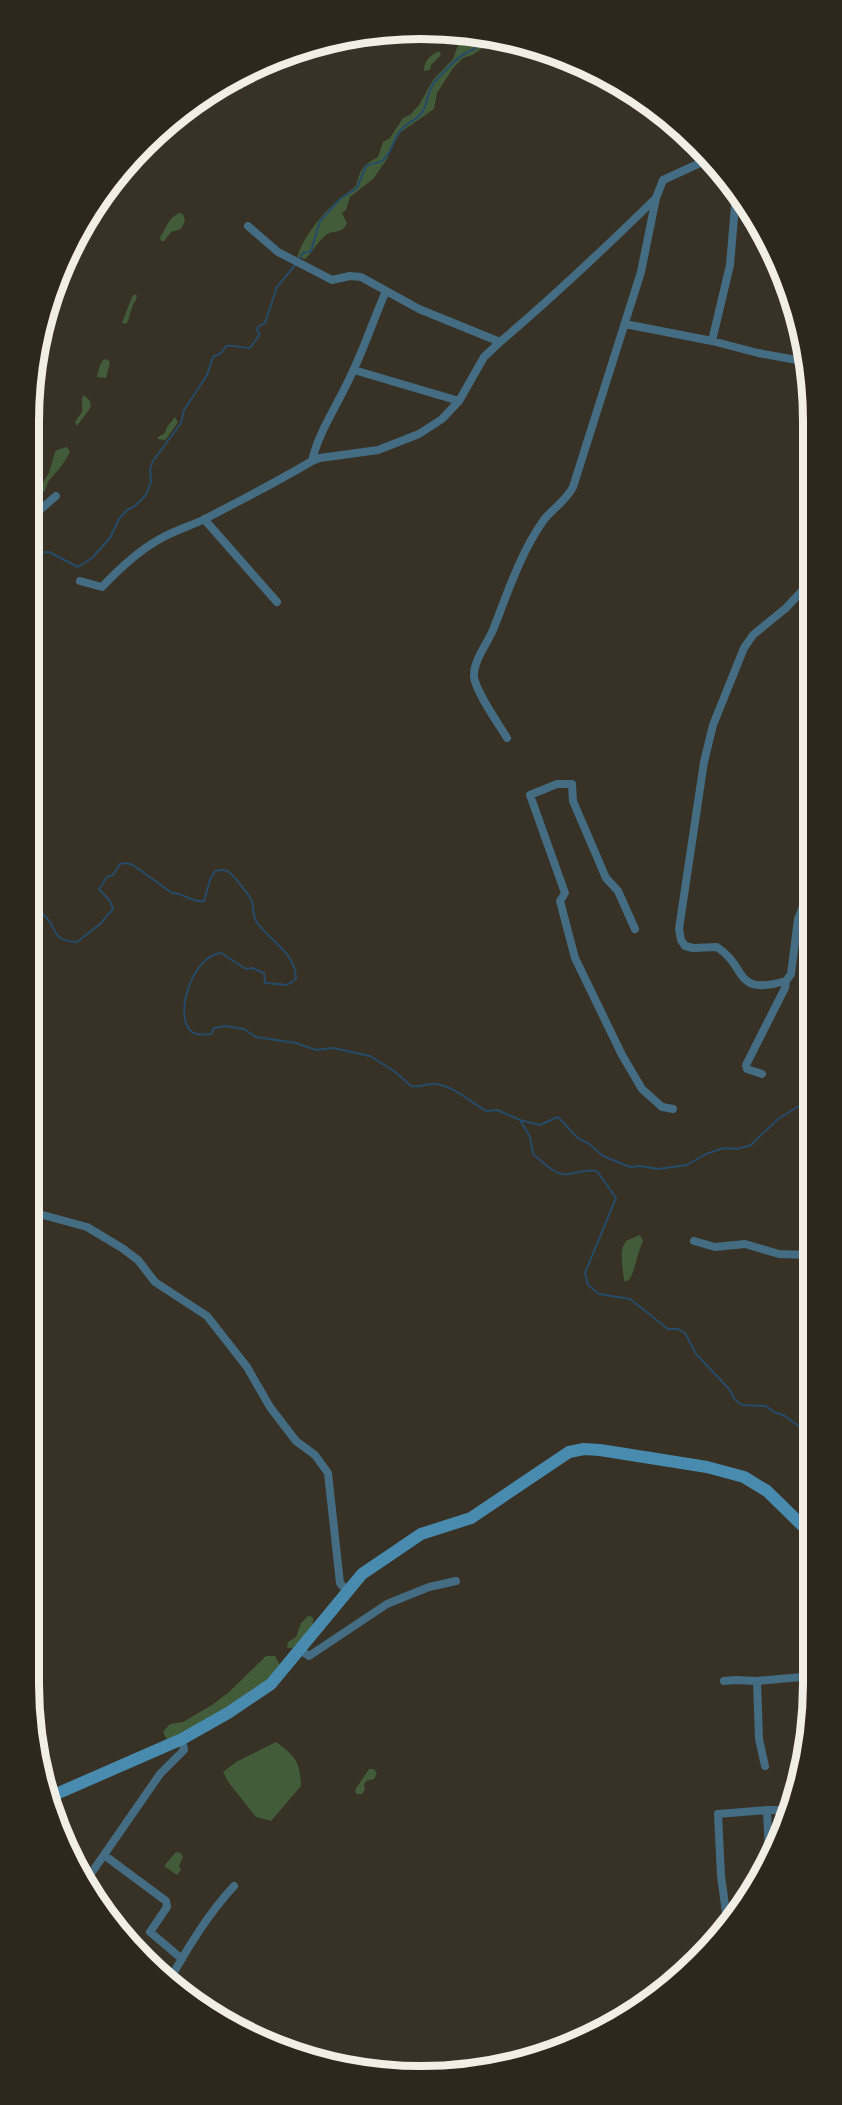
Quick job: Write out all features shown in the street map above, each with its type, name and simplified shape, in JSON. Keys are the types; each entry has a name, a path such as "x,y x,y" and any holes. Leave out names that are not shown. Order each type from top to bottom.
{"street":[{"path":"507,738 477,687 474,673 509,584 526,550 543,522 553,509 568,496 573,487 641,272 656,198 663,180 702,162"},
{"path":"80,581 102,587 129,560 159,540 287,477 312,461 320,458 363,454 398,444 442,419 459,401 484,357 569,283 587,262 656,198"},
{"path":"712,341 730,265 735,204"},
{"path":"248,226 271,247 285,256 332,280 350,276 361,277 419,309 500,342"},
{"path":"312,461 316,442 354,370 386,291"},
{"path":"625,324 798,360"},
{"path":"354,370 459,401"},
{"path":"39,511 56,496"},
{"path":"204,519 277,602"},
{"path":"786,981 771,986 745,981 725,952 717,947 684,946 679,929 704,762 713,725 744,648 753,635 786,608 803,589"},
{"path":"635,929 618,891 606,878 573,801 572,784 557,784 530,795 565,893 560,901 580,968 622,1055 642,1089 662,1107 673,1109"},
{"path":"762,1074 747,1069 746,1065 791,974 798,919 803,907"},
{"path":"39,1214 87,1227 114,1243 138,1260 155,1282 207,1316 247,1367 270,1407 296,1441 315,1455 328,1473 340,1583 347,1591"},
{"path":"694,1241 715,1247 745,1244 779,1254 803,1255"},
{"path":"55,1794 182,1739 228,1713 271,1684 362,1574 421,1534 471,1518 569,1452 584,1449 600,1450 706,1467 744,1477 767,1491 803,1526"},
{"path":"300,1650 309,1656 387,1604 429,1587 456,1581"},
{"path":"724,1682 736,1680 757,1682 803,1677"},
{"path":"757,1682 759,1739 765,1766"},
{"path":"90,1875 160,1774 184,1750 182,1739"},
{"path":"767,1810 768,1843"},
{"path":"726,1914 717,1814 782,1810"},
{"path":"104,1855 165,1901 167,1907 150,1932 182,1959"},
{"path":"173,1974 219,1902 234,1886"}],"green space":[{"path":"460,41 488,45 463,58 453,68 437,93 434,109 401,132 373,179 350,197 346,210 342,213 347,223 345,227 326,235 305,259 297,257 314,226 329,208 356,186 363,168 378,157 383,142 390,138 403,118 410,115 419,105 433,80 453,59"},
{"path":"439,51 441,55 431,65 430,70 424,71 428,59"},
{"path":"245,82 242,90 239,85"},
{"path":"179,213 183,214 185,221 181,229 171,232 164,241 161,241 160,237 170,221"},
{"path":"135,294 137,296 128,320 126,324 122,323 132,297"},
{"path":"107,359 110,362 106,378 97,377 100,365 103,360"},
{"path":"84,395 90,401 91,407 77,426 75,422 82,412"},
{"path":"175,417 178,422 167,438 158,439 165,433"},
{"path":"67,447 70,452 44,492 40,487 49,473 55,452"},
{"path":"39,490 42,492 39,503"},
{"path":"640,1235 643,1241 630,1279 625,1282 622,1248 626,1241"},
{"path":"308,1616 313,1617 310,1630 293,1648 287,1648 288,1642 296,1637 301,1623"},
{"path":"266,1656 275,1656 280,1665 272,1679 229,1708 167,1740 163,1732 170,1724 183,1722 212,1705"},
{"path":"276,1742 296,1760 301,1786 271,1821 256,1817 223,1772 236,1762"},
{"path":"369,1769 374,1769 377,1773 374,1779 366,1781 362,1794 356,1794 355,1790"},
{"path":"176,1852 181,1853 183,1857 179,1866 181,1870 177,1875 164,1866"}],"waterway":[{"path":"299,259 303,253 311,251 320,221 341,198 357,188 366,166 383,160 389,153 396,136 421,114 434,82 459,58 481,44"},
{"path":"39,552 49,552 78,567 92,558 110,538 119,519 146,495 151,482 150,469 153,461 181,423 184,410 207,375 213,357 221,353 226,346 250,348 260,334 257,331 258,327 265,323 277,287 296,264"},
{"path":"39,912 49,921 59,937 77,942 100,924 113,909 110,901 99,889 120,864 133,865 172,893 200,901 204,901 215,871 227,871 251,898 258,924 288,955 295,970 296,979 287,985 265,983 264,973 252,968 246,969 221,953 210,957 193,977 185,1005 188,1028 196,1034 211,1034 214,1028 226,1026 244,1029 256,1037 296,1043 316,1050 333,1048 370,1056 394,1071 411,1086 442,1085 456,1091 486,1111 497,1110 520,1120 540,1125 558,1117 579,1139 588,1143 603,1156 630,1167 658,1169 687,1165 706,1154 724,1148 737,1149 751,1145 778,1119 803,1104"},
{"path":"520,1120 530,1137 533,1154 545,1165 564,1174 597,1171 616,1198 585,1273 588,1285 599,1294 630,1299 668,1329 678,1329 685,1333 696,1354 730,1390 734,1399 742,1405 766,1406 803,1429"}]}
